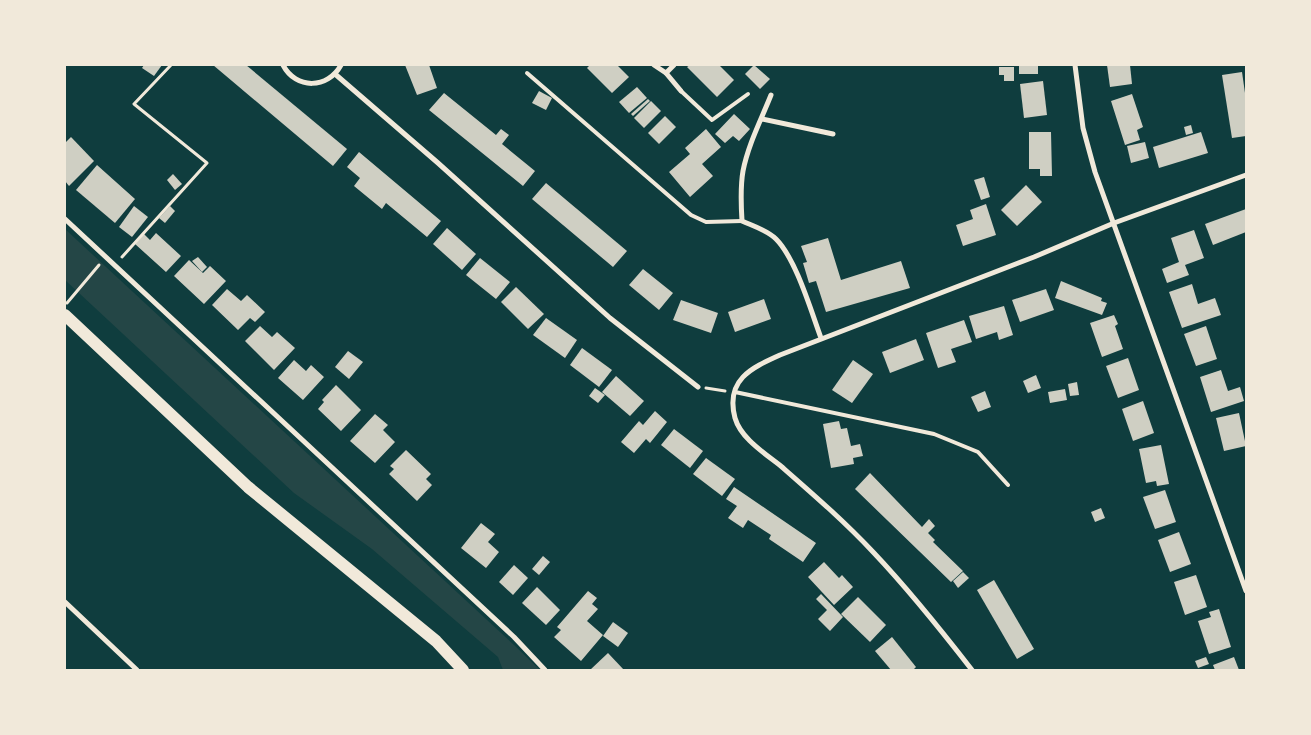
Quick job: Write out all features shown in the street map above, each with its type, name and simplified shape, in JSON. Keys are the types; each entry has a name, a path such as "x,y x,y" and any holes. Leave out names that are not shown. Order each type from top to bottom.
{"main road":[{"path":"67,322 248,487 436,641 463,670"}],"street":[{"path":"283,65 294,78 308,84 322,82 335,74 341,65"},
{"path":"654,65 666,73 681,91"},
{"path":"666,73 674,65"},
{"path":"1075,65 1083,128 1095,172 1246,591"},
{"path":"335,74 438,163 610,318 698,387"},
{"path":"772,96 743,172 741,188 742,222 776,238 786,252 821,338"},
{"path":"762,119 833,134"},
{"path":"972,670 918,602 874,552 822,502 743,433 735,418 735,392 737,385 747,372 780,354 1034,257 1114,223 1246,175"},
{"path":"65,219 514,637 546,670"},
{"path":"65,602 138,670"}],"lane":[{"path":"527,73 691,215 706,222 742,222"},
{"path":"681,91 712,120 748,94"},
{"path":"735,392 934,434 978,452 1008,485"}],"path":[{"path":"114,265 207,163 134,104 171,65"},
{"path":"65,305 106,257"},
{"path":"698,387 735,392"}],"shaded area":[{"path":"65,229 540,670 503,670 498,657 372,549 294,493 65,280"}],"building":[{"path":"144,65 162,65 154,76 142,68"},
{"path":"213,65 246,65 347,149 333,166"},
{"path":"405,65 429,65 437,88 417,95"},
{"path":"590,65 617,65 629,77 612,93 587,68"},
{"path":"690,65 719,65 734,80 717,97 687,67"},
{"path":"754,65 770,79 760,89 745,74"},
{"path":"1019,65 1038,65 1038,74 1019,74"},
{"path":"1107,65 1130,65 1132,84 1110,87"},
{"path":"999,67 1014,67 1014,81 1004,81 1004,75 999,75"},
{"path":"1242,72 1246,100 1246,136 1232,138 1222,75"},
{"path":"1043,81 1047,115 1024,118 1020,84"},
{"path":"637,87 647,98 629,113 619,102"},
{"path":"539,91 552,98 546,110 532,103"},
{"path":"444,93 496,135 501,129 509,135 502,144 535,171 523,186 429,110"},
{"path":"1132,94 1143,127 1137,130 1140,140 1125,145 1111,101"},
{"path":"648,99 650,101 633,116 631,114"},
{"path":"651,101 661,111 644,128 634,118"},
{"path":"734,114 750,129 739,141 733,136 725,143 715,134"},
{"path":"665,116 676,127 659,144 648,133"},
{"path":"1191,125 1193,133 1186,135 1184,127"},
{"path":"706,129 721,147 702,164 713,176 690,197 669,172 690,154 685,148"},
{"path":"1029,132 1051,132 1052,176 1040,176 1040,169 1029,169"},
{"path":"1201,132 1208,153 1159,168 1153,147"},
{"path":"71,137 94,161 69,186 65,181 65,143"},
{"path":"1145,142 1149,158 1131,163 1127,146"},
{"path":"359,152 441,221 427,237 386,203 382,209 354,186 360,178 347,167"},
{"path":"97,165 135,199 115,223 76,190"},
{"path":"173,174 182,184 175,190 167,180"},
{"path":"984,177 990,197 981,200 974,180"},
{"path":"546,183 627,251 613,267 532,199"},
{"path":"1026,185 1042,202 1017,226 1001,210"},
{"path":"986,204 996,235 963,246 956,225 973,219 970,210"},
{"path":"134,206 148,217 132,237 119,227"},
{"path":"170,206 175,211 165,223 159,218"},
{"path":"1246,209 1246,232 1213,245 1205,224"},
{"path":"447,228 476,254 462,270 433,244"},
{"path":"1194,230 1204,258 1185,265 1189,275 1167,283 1162,269 1179,262 1171,238"},
{"path":"156,233 181,256 166,272 135,244 144,234 150,240"},
{"path":"828,238 841,280 901,261 910,288 826,312 816,281 809,283 803,263 807,262 801,246"},
{"path":"198,257 207,267 202,272 192,261"},
{"path":"480,258 510,282 496,299 466,275"},
{"path":"189,260 203,273 210,266 226,281 204,304 174,276"},
{"path":"643,269 673,293 659,310 629,285"},
{"path":"1061,281 1102,298 1101,301 1107,303 1102,315 1055,298"},
{"path":"1192,284 1198,304 1215,298 1221,315 1182,328 1169,292"},
{"path":"516,287 544,314 528,329 501,302"},
{"path":"227,289 241,301 247,295 265,312 255,322 250,318 238,330 212,305"},
{"path":"1046,289 1054,310 1020,322 1012,300"},
{"path":"764,299 771,319 735,332 728,312"},
{"path":"681,300 718,313 711,333 673,320"},
{"path":"1004,306 1013,335 999,340 997,332 976,339 969,316"},
{"path":"1114,315 1118,324 1115,326 1123,349 1102,357 1090,323"},
{"path":"546,318 577,340 565,358 533,335"},
{"path":"964,320 972,342 951,349 956,362 938,368 926,333"},
{"path":"260,326 272,337 277,332 295,348 274,370 245,341"},
{"path":"1206,326 1217,359 1196,366 1184,334"},
{"path":"916,339 924,360 890,373 882,352"},
{"path":"582,348 612,370 599,387 570,365"},
{"path":"348,351 363,362 349,379 335,367"},
{"path":"1128,358 1139,390 1118,398 1106,366"},
{"path":"294,360 306,371 311,365 324,377 303,400 278,378"},
{"path":"853,360 873,374 852,403 832,390"},
{"path":"1221,370 1228,391 1240,387 1244,401 1211,412 1200,377"},
{"path":"1036,375 1041,388 1028,393 1023,381"},
{"path":"616,376 644,401 630,416 602,392"},
{"path":"1077,382 1079,395 1070,396 1068,384"},
{"path":"336,385 361,410 341,431 318,409 324,402 322,400"},
{"path":"595,388 605,395 598,403 589,396"},
{"path":"1065,389 1067,400 1050,403 1048,392"},
{"path":"985,391 991,407 978,412 971,397"},
{"path":"1143,401 1154,433 1133,441 1122,409"},
{"path":"655,411 667,422 650,443 646,439 634,453 621,442 639,421 643,425"},
{"path":"1239,413 1246,446 1224,451 1216,418"},
{"path":"375,414 388,425 383,430 395,442 375,463 350,441"},
{"path":"839,421 841,429 847,428 851,446 860,444 863,456 853,458 854,464 831,468 823,424"},
{"path":"674,429 703,451 690,468 661,445"},
{"path":"1161,445 1169,484 1157,486 1156,481 1146,483 1139,449"},
{"path":"406,450 431,474 426,479 432,485 417,501 389,474 394,469 390,466"},
{"path":"706,458 735,479 722,496 693,474"},
{"path":"870,473 922,527 929,519 935,526 928,533 935,540 933,542 963,571 951,582 855,489"},
{"path":"734,487 816,543 803,562 769,539 771,535 748,520 743,528 728,518 737,506 726,499"},
{"path":"1165,490 1176,522 1155,529 1143,497"},
{"path":"1101,508 1105,518 1095,522 1091,512"},
{"path":"481,523 495,534 488,542 499,552 486,568 461,548"},
{"path":"1179,532 1191,564 1170,572 1158,540"},
{"path":"543,556 550,562 539,575 532,569"},
{"path":"824,562 839,578 842,575 853,587 834,605 808,577"},
{"path":"514,565 528,578 513,595 499,582"},
{"path":"963,572 969,578 958,588 953,581"},
{"path":"1196,575 1207,607 1185,615 1174,582"},
{"path":"994,580 1034,649 1017,659 977,590"},
{"path":"537,587 560,610 546,625 522,603"},
{"path":"588,591 597,598 592,604 598,609 587,621 603,635 581,661 554,637 561,630 557,627"},
{"path":"821,594 843,617 830,631 818,619 827,610 816,599"},
{"path":"858,597 886,625 870,642 841,614"},
{"path":"1219,609 1231,647 1209,654 1198,621 1211,617 1209,612"},
{"path":"613,622 628,633 618,647 603,636"},
{"path":"892,637 916,667 913,670 891,670 875,651"},
{"path":"608,653 624,670 590,670"},
{"path":"1206,657 1209,664 1198,668 1195,661"},
{"path":"1234,657 1239,670 1215,670 1213,665"}]}
